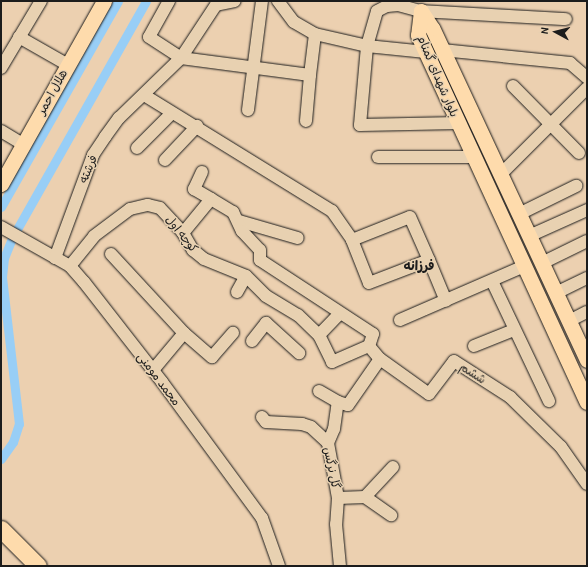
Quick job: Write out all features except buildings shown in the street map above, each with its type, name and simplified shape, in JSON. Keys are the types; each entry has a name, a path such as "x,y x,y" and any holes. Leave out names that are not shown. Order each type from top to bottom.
{"highway":[{"path":"1,529 38,566"}],"main road":[{"name":"هلال احمر","path":"1,184 104,1"},
{"name":"بلوار شهدای گمنام","path":"422,6 569,321 583,340 587,360"},
{"name":"بلوار شهدای گمنام","path":"422,6 418,35 587,402"}],"street":[{"path":"1,68 41,1"},
{"path":"169,1 149,37 181,58 310,75"},
{"name":"فرشته","path":"55,258 93,155 119,118 181,58 216,5 235,1"},
{"path":"248,110 262,1"},
{"path":"278,1 294,22 315,34 367,46 426,52"},
{"path":"458,123 360,125 367,46 375,16 381,8 398,5 422,6 566,19"},
{"path":"306,121 315,34"},
{"path":"19,37 68,65"},
{"path":"442,50 570,63 587,78"},
{"path":"513,86 579,153"},
{"path":"500,174 587,88"},
{"path":"144,94 172,113 197,126 332,212 352,240 369,283 429,260"},
{"path":"137,148 172,113"},
{"path":"165,160 197,126"},
{"path":"1,131 23,144"},
{"path":"378,157 474,157"},
{"path":"202,172 194,189 233,212 239,221 242,231 260,250 260,260 339,314 373,334 369,346 380,359 348,405 338,402 319,391"},
{"path":"519,214 576,186"},
{"path":"183,233 211,199"},
{"name":"کوچه اول","path":"70,266 94,236 130,209 148,205 160,208 183,233 193,250 204,258 246,276 266,296 298,314 319,335 332,362 369,346"},
{"path":"529,236 587,210"},
{"path":"352,240 410,217 446,301"},
{"path":"239,221 298,238"},
{"name":"محمد مومنی","path":"1,227 70,266 153,370 262,518 278,566"},
{"path":"542,263 587,241"},
{"path":"111,254 184,333 212,357 233,333"},
{"path":"400,320 524,266"},
{"path":"237,292 246,276"},
{"path":"556,293 587,278"},
{"path":"492,281 549,401"},
{"path":"569,321 587,312"},
{"path":"319,335 339,314"},
{"path":"252,341 266,323 299,353"},
{"path":"474,346 514,330"},
{"path":"153,370 184,333"},
{"name":"ششم","path":"380,359 428,394 454,361 510,397 562,447 587,484"},
{"path":"328,443 334,429 338,402"},
{"name":"گل نرگس","path":"262,417 266,422 302,424 311,427 328,443 338,498 336,524 340,566"},
{"path":"366,497 393,467"},
{"path":"338,498 366,497 391,515"}],"waterway":[{"path":"1,207 118,1"},
{"path":"1,459 13,442 19,424 2,277 4,258 12,238 146,1"}],"district":[{"name":"فرزانه","path":"419,265"}]}
